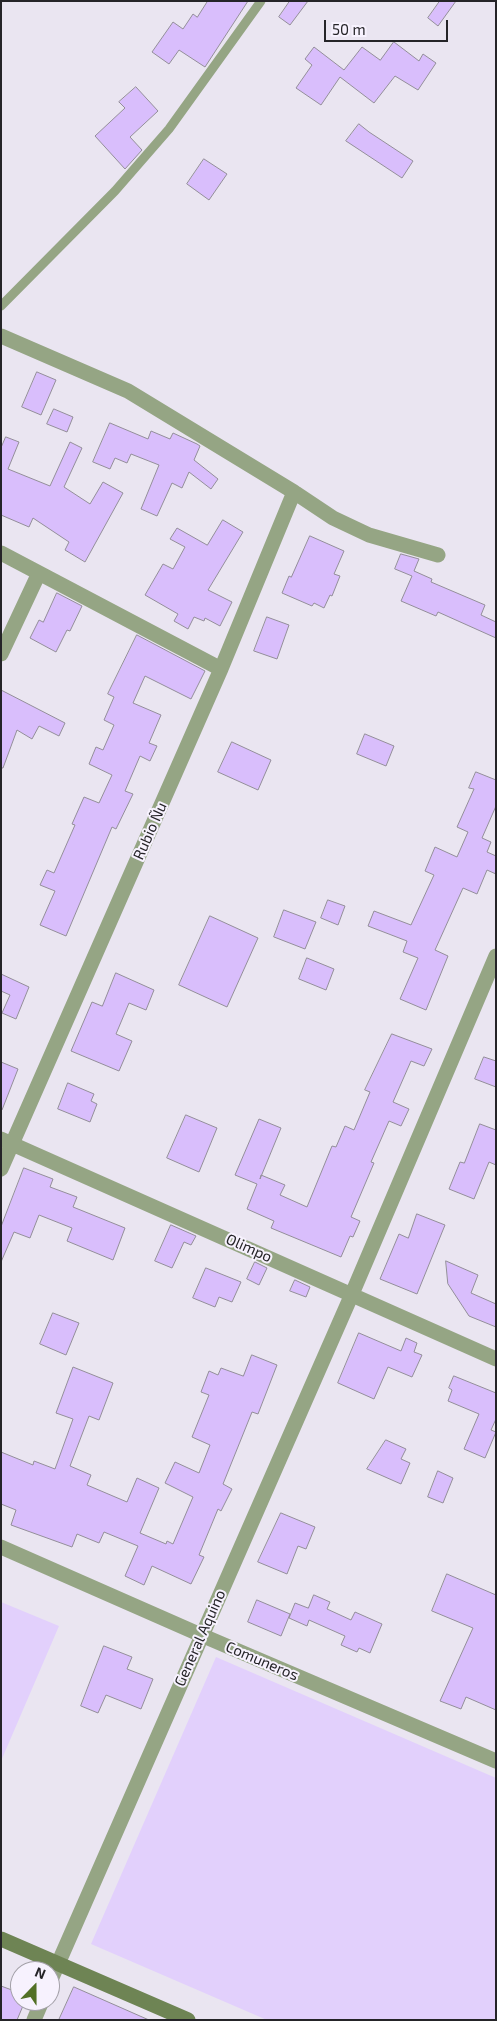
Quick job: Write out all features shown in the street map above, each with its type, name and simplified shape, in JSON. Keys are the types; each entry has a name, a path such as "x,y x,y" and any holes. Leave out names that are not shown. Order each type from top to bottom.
{"street":[{"path":"1,336 128,391 294,492 333,518 369,535 438,555"},
{"name":"Rubio Ñu","path":"1,1169 7,1142 221,669 294,492"},
{"path":"1,553 221,669"},
{"path":"1,654 39,573"},
{"name":"General Aquino","path":"59,1961 352,1294 496,956"},
{"name":"Olimpo","path":"7,1142 496,1359"},
{"name":"Comuneros","path":"1,1547 496,1761"},
{"path":"1,1940 51,1961"},
{"path":"60,1965 188,2020"}],"lane":[{"path":"1,306 115,191 169,129 261,1"}],"shaded area":[{"path":"1,1602 59,1626 1,1761"},
{"path":"216,1657 496,1778 496,2020 267,2020 91,1944"}],"building":[{"path":"208,1 248,1 205,67 179,50 169,64 152,52 173,22 183,29 193,14 197,17"},
{"path":"290,1 308,1 290,25 279,17"},
{"path":"440,1 456,1 438,26 428,18"},
{"path":"394,42 419,61 423,54 436,63 418,90 395,76 374,103 340,77 321,105 296,88 312,65 305,59 314,47 344,70 362,47 380,60"},
{"path":"136,87 158,111 130,137 142,150 125,169 95,136 125,108 119,102"},
{"path":"359,124 413,161 402,178 346,141"},
{"path":"204,159 227,174 209,200 187,184"},
{"path":"37,372 56,380 41,415 22,407"},
{"path":"54,409 73,417 67,432 47,424"},
{"path":"110,423 148,439 151,431 170,439 173,433 197,444 200,446 194,460 218,479 211,489 189,472 182,488 172,483 157,516 141,509 159,465 131,454 127,463 115,458 110,469 93,462"},
{"path":"6,437 19,442 8,469 50,486 70,442 82,448 64,487 90,504 103,482 123,493 85,562 65,550 69,542 33,518 29,527 1,515 1,448"},
{"path":"223,520 243,532 208,590 232,602 220,626 205,618 204,621 194,617 188,629 174,621 178,614 145,595 163,564 173,569 185,547 170,539 177,528 207,545"},
{"path":"310,536 344,551 334,574 340,576 332,596 330,595 324,608 314,603 312,606 282,593"},
{"path":"401,554 419,559 414,571 432,579 431,582 485,605 481,615 496,622 496,638 438,612 436,616 401,601 412,576 395,569"},
{"path":"57,593 82,606 70,631 67,630 56,652 30,638 39,620 43,622"},
{"path":"267,617 289,625 277,659 254,651"},
{"path":"137,635 205,671 191,699 145,676 133,703 161,715 149,743 157,746 150,761 140,756 125,791 133,794 116,829 112,827 66,936 40,925 55,891 40,885 47,870 54,873 75,825 72,824 84,797 99,803 112,775 89,764 96,747 103,750 114,725 104,720 114,697 108,694"},
{"path":"1,690 65,723 59,736 39,726 32,739 17,730 3,768 1,768"},
{"path":"365,734 394,746 386,766 357,754"},
{"path":"232,742 271,760 258,790 218,772"},
{"path":"476,772 496,780 496,806 482,838 491,842 487,852 496,856 496,874 487,870 477,894 463,888 435,950 448,956 426,1010 400,999 418,958 403,952 407,941 368,926 374,911 411,925 434,875 425,871 435,847 457,857 468,832 457,827 474,789 469,788"},
{"path":"328,900 345,906 338,925 321,918"},
{"path":"284,910 316,922 305,949 274,937"},
{"path":"210,916 258,938 227,1007 179,985"},
{"path":"307,958 334,969 326,990 299,979"},
{"path":"116,973 154,990 146,1010 129,1003 116,1034 132,1041 119,1071 71,1051 92,1002 102,1006"},
{"path":"1,974 29,987 16,1019 2,1013 10,995 1,991"},
{"path":"392,1034 432,1049 424,1066 411,1061 393,1102 409,1109 401,1126 389,1121 371,1162 374,1163 351,1217 360,1221 353,1237 350,1236 341,1257 271,1228 274,1221 247,1209 257,1184 235,1175 259,1119 281,1128 262,1175 285,1185 280,1195 307,1207 332,1146 336,1147 345,1126 354,1130 370,1092 365,1090"},
{"path":"484,1057 496,1061 496,1087 475,1079"},
{"path":"1,1062 18,1069 2,1110 1,1110"},
{"path":"68,1083 94,1094 91,1101 97,1104 90,1122 58,1109"},
{"path":"186,1115 217,1128 199,1172 167,1158"},
{"path":"480,1124 496,1130 496,1165 489,1162 474,1199 449,1189 460,1162 464,1163"},
{"path":"24,1168 53,1179 50,1187 77,1197 73,1207 125,1228 113,1260 67,1241 72,1228 39,1215 30,1238 14,1232 1,1262 1,1227"},
{"path":"417,1214 445,1225 417,1294 380,1279 399,1234 408,1238"},
{"path":"171,1225 196,1236 191,1245 184,1242 172,1268 155,1261"},
{"path":"446,1261 478,1275 471,1293 496,1304 496,1327 469,1316 448,1284"},
{"path":"255,1262 267,1268 259,1285 247,1279"},
{"path":"206,1268 241,1282 232,1302 219,1297 215,1307 193,1298"},
{"path":"295,1280 310,1287 306,1297 290,1291"},
{"path":"53,1313 79,1323 66,1355 40,1344"},
{"path":"359,1333 401,1351 406,1338 417,1343 414,1352 422,1355 412,1377 388,1367 374,1399 338,1383"},
{"path":"252,1355 277,1365 258,1414 252,1412 223,1484 232,1489 221,1511 218,1509 199,1555 204,1557 191,1584 152,1566 144,1585 125,1576 138,1546 104,1532 99,1543 77,1534 72,1547 11,1525 16,1510 1,1504 1,1452 33,1465 34,1461 55,1469 73,1419 56,1413 73,1367 113,1383 99,1420 89,1416 70,1466 91,1475 87,1485 127,1502 137,1478 159,1488 140,1533 166,1544 167,1541 173,1544 193,1497 165,1483 175,1462 199,1473 210,1445 192,1437 209,1395 201,1392 209,1371 218,1375 221,1368 243,1376"},
{"path":"454,1376 496,1393 496,1419 491,1430 496,1432 485,1458 464,1449 479,1414 448,1401 452,1390 449,1388"},
{"path":"386,1440 406,1449 401,1459 410,1463 401,1484 367,1469"},
{"path":"438,1471 453,1478 443,1503 428,1497"},
{"path":"281,1513 315,1527 306,1549 298,1546 287,1574 258,1562"},
{"path":"447,1574 496,1595 496,1710 466,1697 461,1709 440,1701 473,1628 432,1611"},
{"path":"314,1595 330,1602 327,1609 351,1620 355,1612 382,1624 370,1653 359,1648 357,1652 341,1645 345,1636 309,1620 307,1626 289,1618 295,1603 308,1608"},
{"path":"257,1600 290,1614 281,1636 248,1622"},
{"path":"104,1646 132,1657 127,1669 153,1679 141,1709 106,1695 98,1713 81,1706"},
{"path":"1,1986 10,1989 10,2011 21,2011 17,2020 1,2020"},
{"path":"74,1987 149,2020 59,2020"}]}
